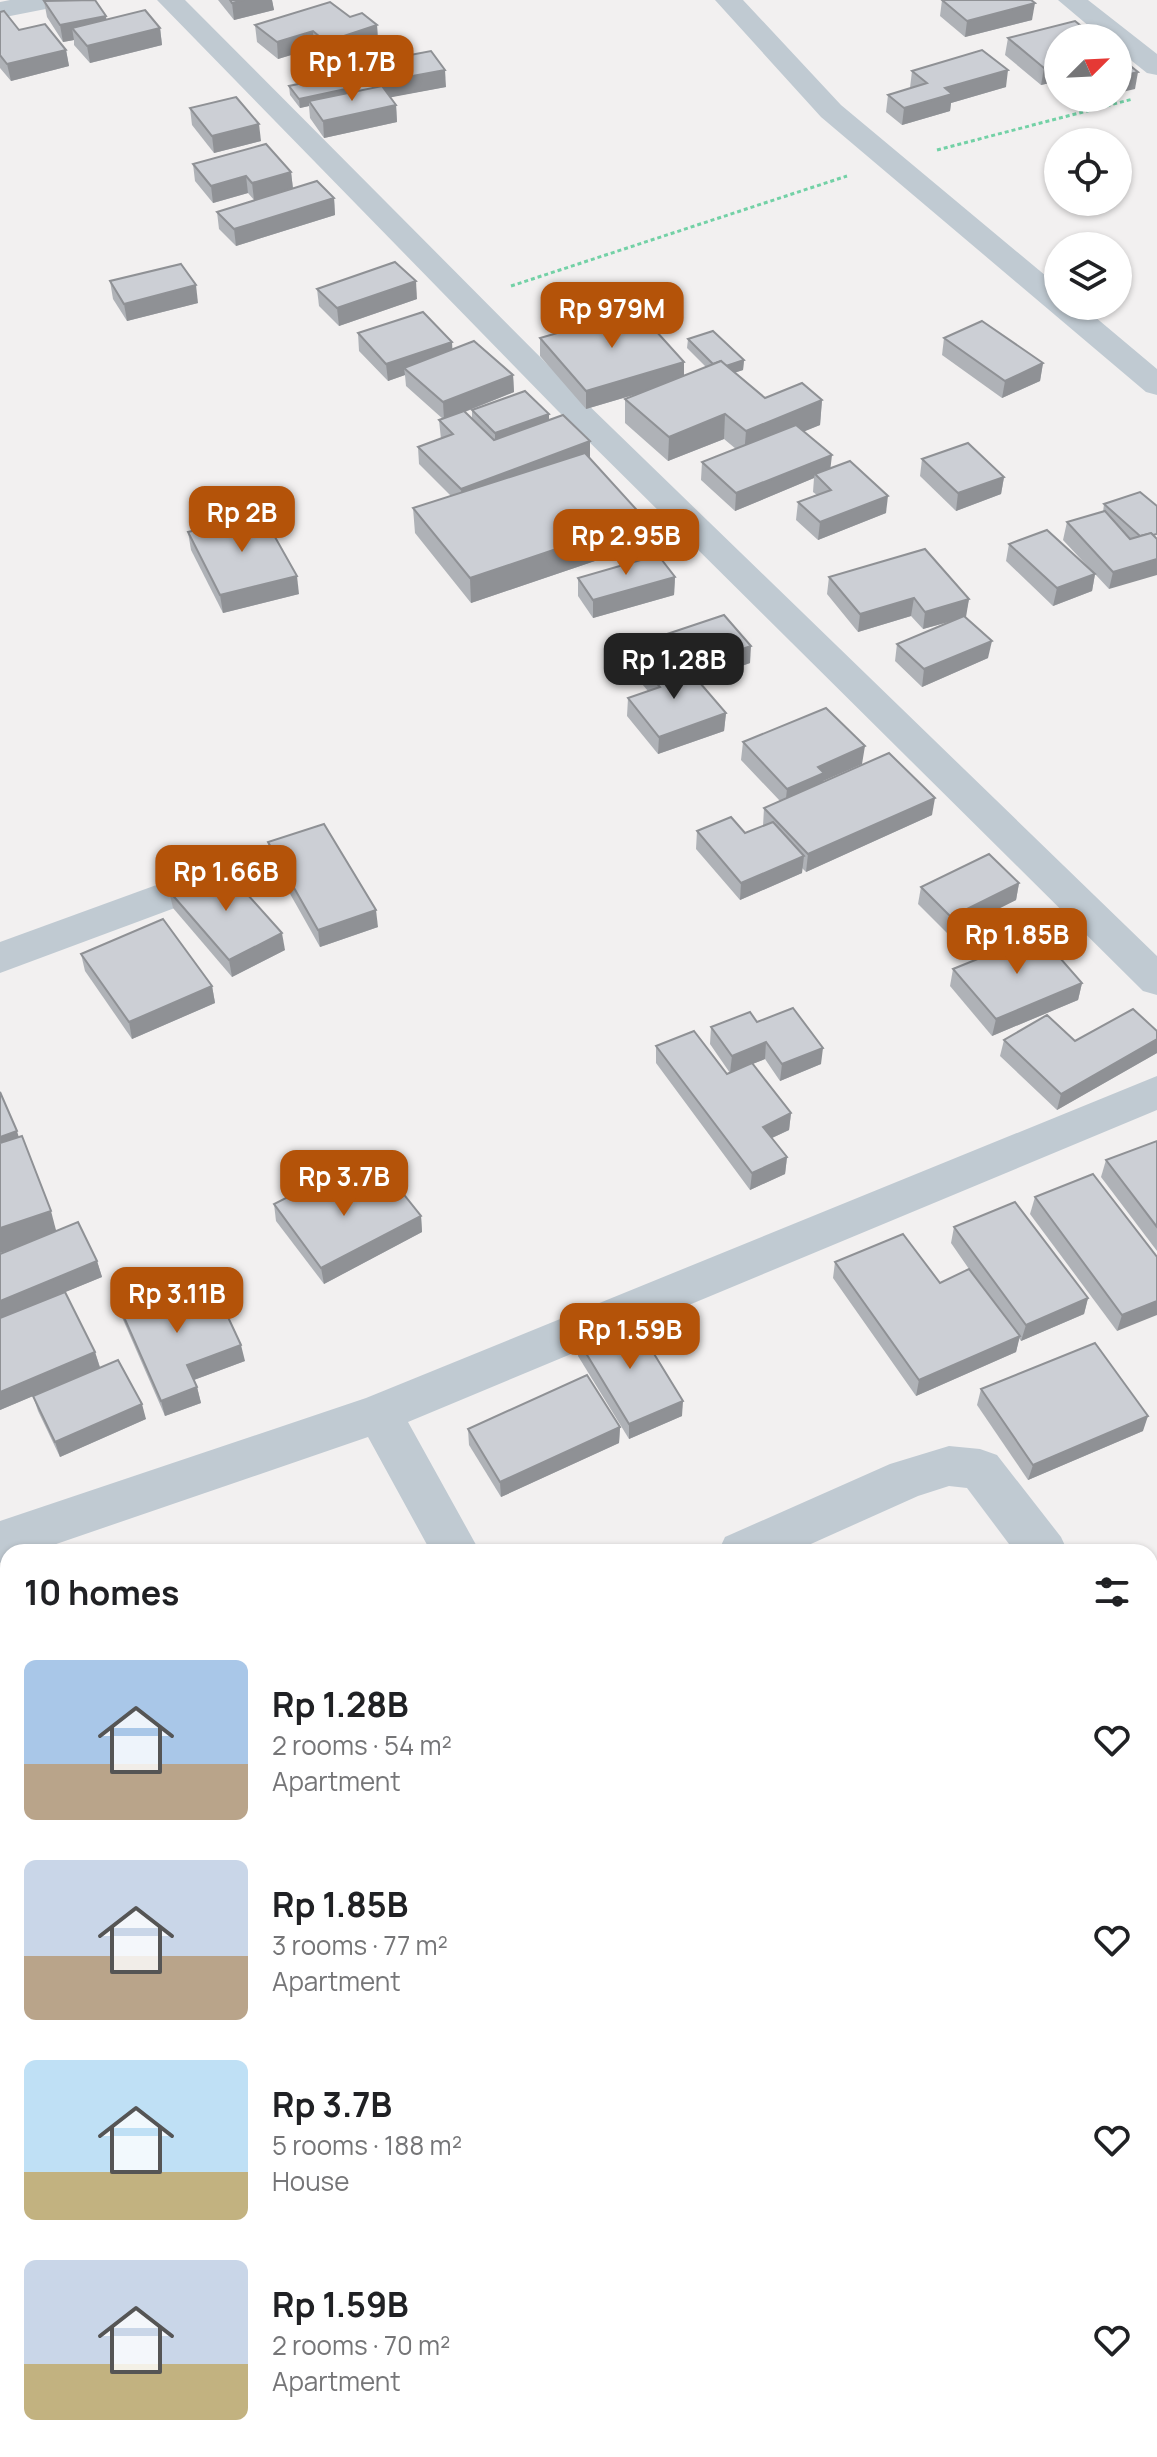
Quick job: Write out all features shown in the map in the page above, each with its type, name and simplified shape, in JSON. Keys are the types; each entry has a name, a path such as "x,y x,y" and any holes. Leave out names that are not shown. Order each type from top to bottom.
{"street":[{"path":"0,10 52,0"},
{"path":"170,0 466,300 1157,980"},
{"path":"728,0 831,111 1044,290"},
{"path":"1071,0 1157,67"},
{"path":"1080,320 1157,385"},
{"path":"0,958 236,870"},
{"path":"0,1542 379,1413 1157,1092"},
{"path":"379,1413 452,1544"},
{"path":"760,1544 907,1479 949,1466 980,1469 1038,1544"}],"path":[{"path":"466,300 891,162 1142,96"}],"building":[{"path":"95,0 106,16 60,25 44,1"},
{"path":"942,0 1031,0 1035,3 967,21"},
{"path":"330,2 350,17 362,13 377,25 326,42 313,31 277,42 255,25"},
{"path":"145,10 160,28 87,46 72,28"},
{"path":"4,11 19,30 45,24 66,50 7,64 0,55 0,12"},
{"path":"1044,29 1044,68 1008,38"},
{"path":"982,50 1008,70 945,88 952,94 904,108 888,95 927,83 912,71"},
{"path":"431,51 445,70 380,82 368,63"},
{"path":"345,74 355,87 299,99 289,86"},
{"path":"382,86 396,105 323,121 309,101"},
{"path":"236,97 259,124 212,136 190,108"},
{"path":"266,144 291,172 252,183 246,176 211,186 193,164"},
{"path":"317,181 334,198 234,229 217,212"},
{"path":"395,262 416,281 337,308 317,289"},
{"path":"181,264 196,285 124,304 110,281"},
{"path":"637,310 684,362 586,391 540,338"},
{"path":"423,312 452,342 386,364 358,333"},
{"path":"982,321 1043,363 1005,381 944,338"},
{"path":"713,331 744,360 726,366 721,361 713,364 688,339"},
{"path":"474,341 513,375 443,402 404,368"},
{"path":"721,361 765,398 802,383 822,400 746,431 725,414 669,437 625,399"},
{"path":"525,391 549,414 495,433 472,410"},
{"path":"464,411 494,440 563,415 590,441 461,489 418,447 453,434 439,420"},
{"path":"796,425 832,455 736,493 702,462"},
{"path":"968,443 1004,477 958,493 922,459"},
{"path":"585,453 645,519 470,578 413,508"},
{"path":"850,461 888,496 820,522 798,502 831,490 815,474"},
{"path":"1140,492 1157,506 1157,534 1140,536 1104,504"},
{"path":"1105,511 1130,539 1151,533 1157,539 1157,559 1113,572 1067,522"},
{"path":"262,514 297,576 220,595 188,532"},
{"path":"1047,530 1095,574 1057,588 1009,544"},
{"path":"925,549 969,599 925,612 914,598 860,614 829,577"},
{"path":"658,555 675,577 593,600 578,578"},
{"path":"724,615 751,646 684,669 658,637"},
{"path":"964,616 992,641 924,669 897,644"},
{"path":"664,659 682,680 694,676 726,713 659,737 628,698 660,687 642,666"},
{"path":"826,708 865,746 818,767 824,773 787,789 743,742"},
{"path":"889,753 935,798 808,854 764,808"},
{"path":"731,817 745,833 773,822 804,856 741,883 697,831"},
{"path":"324,824 376,910 318,930 268,842"},
{"path":"989,854 1019,883 951,917 921,887"},
{"path":"222,866 282,933 229,960 169,891"},
{"path":"163,919 212,986 129,1022 81,954"},
{"path":"1039,934 1082,983 996,1019 953,969"},
{"path":"793,1008 823,1048 782,1064 766,1042 732,1056 711,1027 750,1012 757,1022"},
{"path":"1133,1009 1157,1031 1157,1039 1061,1094 1004,1040 1047,1015 1075,1041"},
{"path":"694,1031 727,1074 752,1063 791,1113 763,1127 787,1157 752,1173 656,1046"},
{"path":"0,1092 17,1131 0,1137"},
{"path":"22,1136 51,1211 0,1228 0,1143"},
{"path":"1157,1141 1157,1227 1106,1160"},
{"path":"1093,1174 1157,1257 1157,1301 1122,1315 1035,1197"},
{"path":"329,1176 351,1202 393,1181 421,1216 321,1268 274,1204"},
{"path":"1015,1202 1088,1298 1026,1325 954,1227"},
{"path":"78,1222 97,1261 0,1301 0,1254"},
{"path":"903,1234 940,1283 969,1269 1020,1336 919,1380 835,1262"},
{"path":"157,1283 167,1305 214,1287 241,1345 187,1365 197,1387 161,1401 116,1299"},
{"path":"65,1292 95,1352 0,1392 0,1318"},
{"path":"632,1318 683,1401 629,1424 578,1340"},
{"path":"1095,1343 1148,1416 1033,1465 981,1389"},
{"path":"118,1360 142,1404 55,1442 33,1396"},
{"path":"587,1375 620,1427 500,1482 468,1429"}]}
